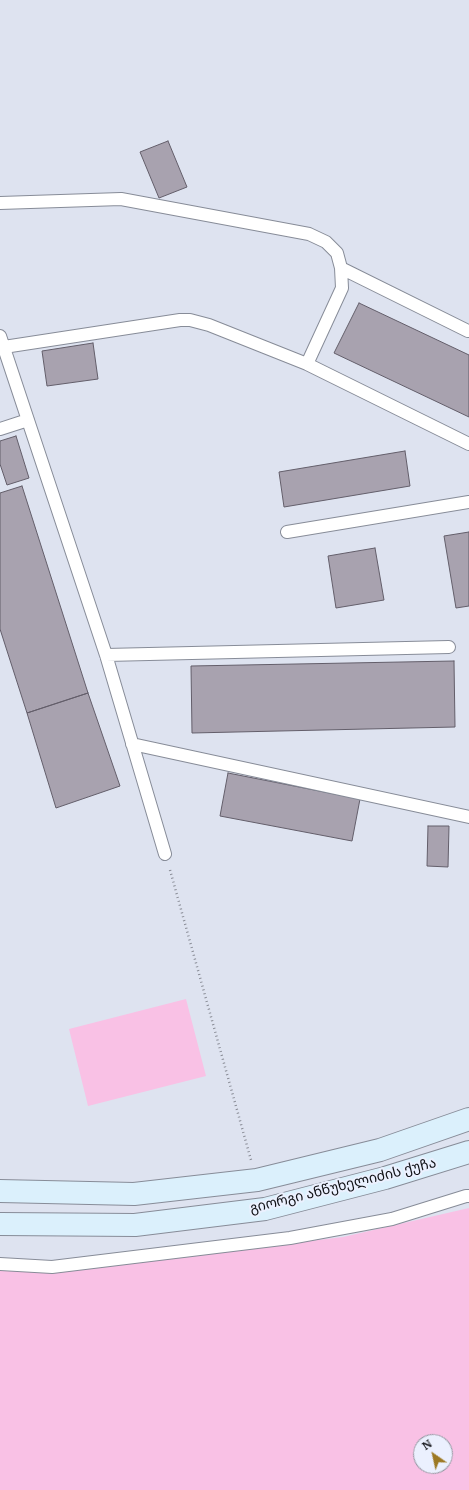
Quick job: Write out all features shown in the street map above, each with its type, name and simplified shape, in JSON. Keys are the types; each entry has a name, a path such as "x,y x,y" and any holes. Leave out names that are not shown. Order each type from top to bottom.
{"main road":[{"name":"გიორგი ანწუხელიძის ქუჩა","path":"0,1191 134,1194 257,1180 380,1150 469,1119"},
{"name":"გიორგი ანწუხელიძის ქუჩა","path":"0,1224 135,1225 265,1209 385,1178 469,1152"}],"lane":[{"path":"0,203 121,199 309,234 326,242 337,253 341,268 342,288 307,364"},
{"path":"341,268 468,331"},
{"path":"165,854 106,655 2,342 190,320 209,325 307,364 469,444"},
{"path":"0,429 28,420"},
{"path":"287,532 469,502"},
{"path":"106,655 449,647"},
{"path":"132,744 469,817"},
{"path":"0,1264 52,1267 290,1238 392,1219 469,1196"}],"path":[{"path":"165,854 250,1154"}],"shaded area":[{"path":"186,999 206,1076 88,1106 69,1029"},
{"path":"469,1208 469,1490 0,1490 0,1270 50,1272 343,1237"}],"building":[{"path":"168,141 187,187 159,198 140,152"},
{"path":"359,303 469,355 469,417 334,353"},
{"path":"93,343 98,379 47,386 42,351"},
{"path":"16,436 29,478 7,485 0,464 0,441"},
{"path":"405,451 410,486 284,507 279,472"},
{"path":"22,486 88,693 27,713 0,629 0,493"},
{"path":"469,532 469,606 456,608 444,536"},
{"path":"375,548 384,600 336,608 328,556"},
{"path":"454,661 455,727 192,733 191,666"},
{"path":"88,693 120,786 56,808 27,713"},
{"path":"228,773 360,799 352,841 220,816"},
{"path":"428,826 449,826 448,867 427,866"}]}
